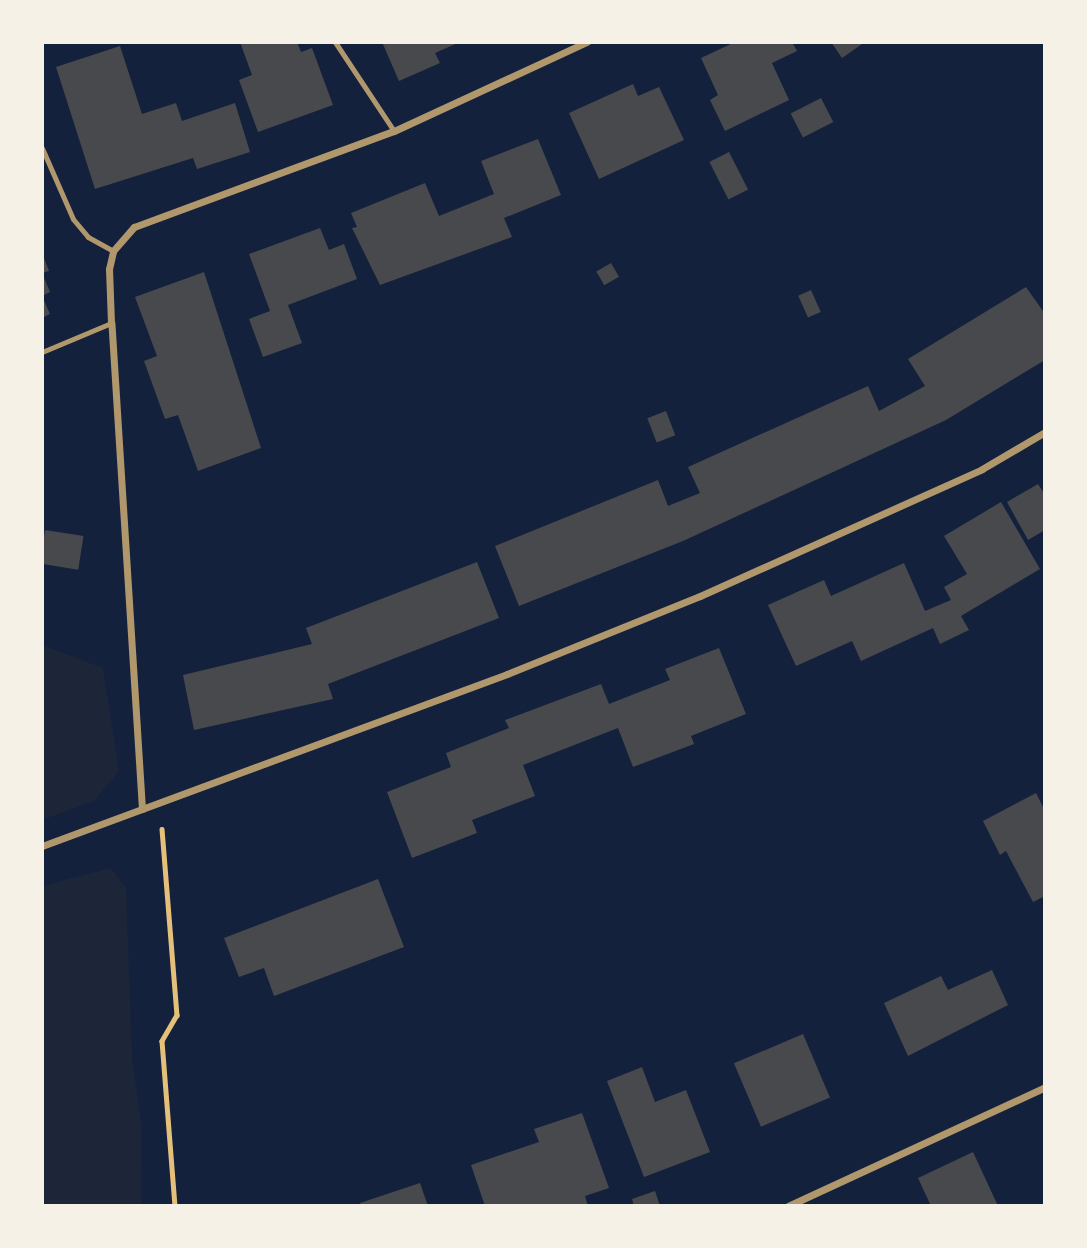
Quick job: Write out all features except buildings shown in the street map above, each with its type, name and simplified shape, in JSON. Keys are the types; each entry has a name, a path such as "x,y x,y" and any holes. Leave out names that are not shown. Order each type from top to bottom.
{"street":[{"path":"142,809 111,323 109,269 113,251 134,227 394,131 587,42"},
{"path":"42,846 507,674 700,596 982,470 1045,432"},
{"path":"788,1206 1045,1087"}],"lane":[{"path":"335,42 394,131"},
{"path":"42,148 73,219 88,237 113,251"},
{"path":"42,352 111,323"}],"path":[{"path":"160,803 177,1015 162,1041 175,1206"}],"shaded area":[{"path":"42,645 103,668 119,771 94,801 42,820"},
{"path":"111,868 126,888 132,1057 142,1130 141,1206 42,1206 42,886"}]}
